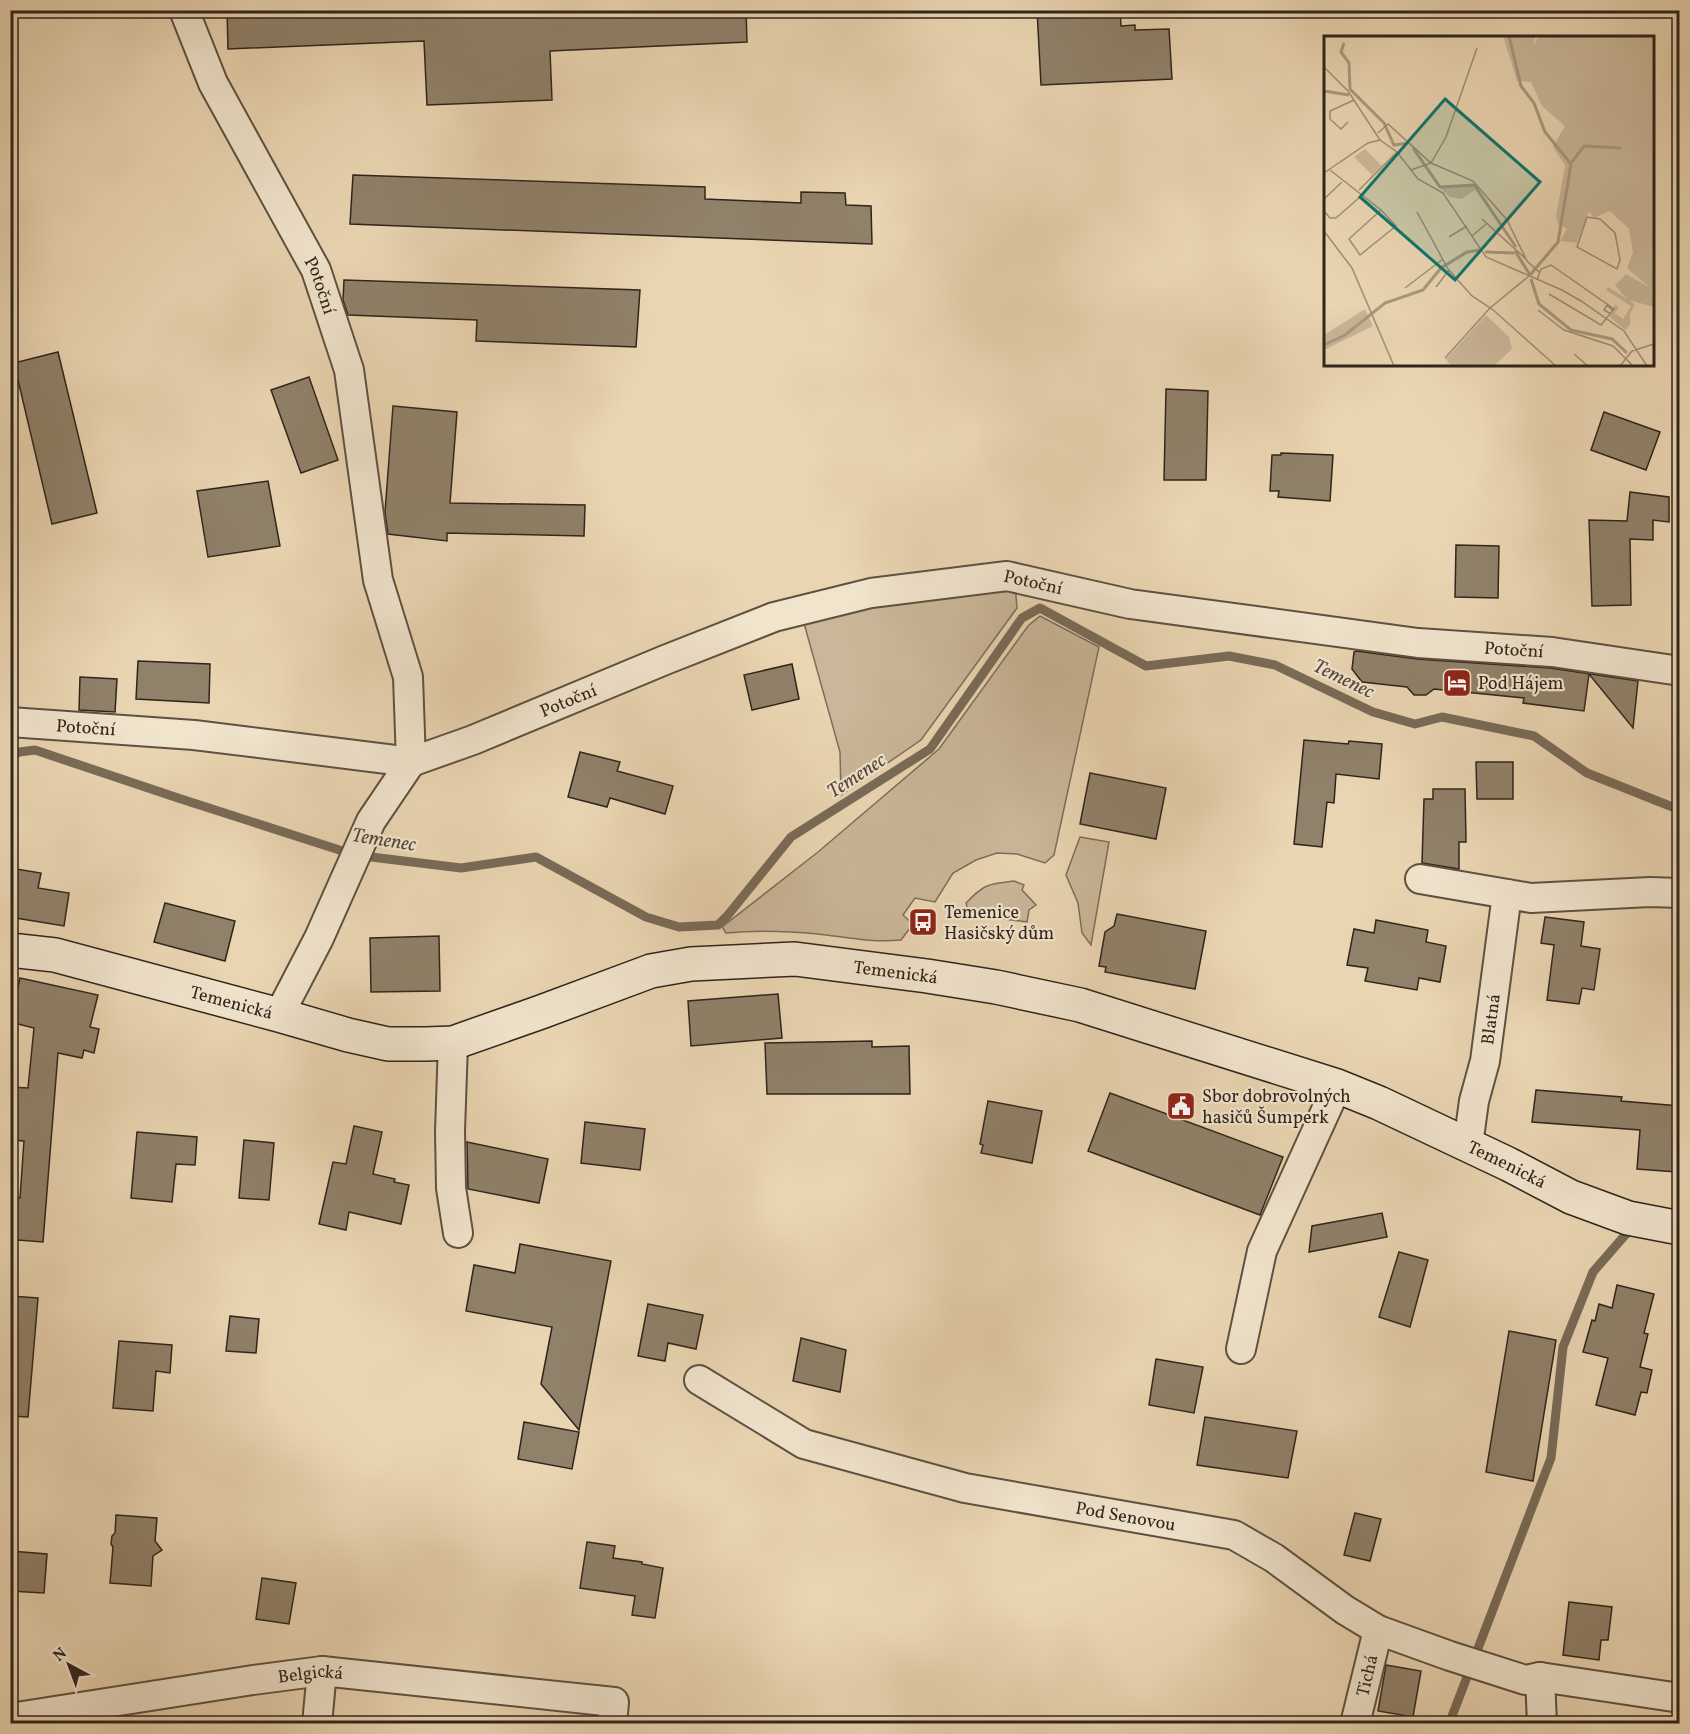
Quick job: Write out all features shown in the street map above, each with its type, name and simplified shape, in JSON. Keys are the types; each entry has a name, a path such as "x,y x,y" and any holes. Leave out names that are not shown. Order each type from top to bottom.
{"street":[{"name":"Potoční","path":"184,10 213,83 316,270 349,370 378,580 408,677 411,762"},
{"name":"Potoční","path":"10,722 194,735 411,762 473,740 664,660 774,617 871,593 1006,576 1141,605 1418,643 1552,652 1680,671"},
{"path":"279,1015 319,938 371,821 411,762"},
{"path":"1420,879 1531,898 1650,892 1680,893"},
{"name":"Blatná","path":"1468,1145 1474,1101 1485,1061 1507,894"},
{"name":"Temenická","path":"10,950 56,955 388,1044 453,1043 651,971 691,963 795,959 996,987 1080,1005 1337,1086 1468,1145 1571,1197 1628,1218 1680,1228"},
{"path":"453,1043 451,1188 458,1233"},
{"path":"1241,1348 1262,1251 1337,1086"},
{"name":"Pod Senovou","path":"699,1380 804,1444 965,1488 1234,1535 1274,1558 1345,1610 1378,1630 1450,1656 1525,1680 1540,1677 1680,1698"},
{"name":"Tichá","path":"1355,1724 1378,1630"},
{"path":"317,1724 322,1671"},
{"name":"Belgická","path":"10,1718 322,1671 613,1713"},
{"path":"1540,1677 1542,1724"}],"shaded area":[{"path":"1015,585 1017,608 921,740 841,795 840,752 802,616"},
{"path":"1040,616 1099,647 1054,855 1045,863 1017,854 997,853 976,860 953,873 935,902 915,898 903,915 913,924 901,940 870,940 783,932 726,933 722,927 818,852 939,749 1028,626"},
{"path":"1080,837 1109,842 1091,945 1082,933 1078,903 1066,875"},
{"path":"1014,881 1024,885 1022,890 1036,905 1029,910 1027,922 972,915 968,910 966,903 982,888"}],"building":[{"path":"227,10 746,10 747,42 550,51 552,100 427,105 424,41 228,49"},
{"path":"1037,10 1120,10 1121,26 1135,25 1135,30 1169,29 1172,79 1041,85"},
{"path":"353,175 705,187 705,199 801,203 801,192 845,193 846,205 871,206 872,244 350,224"},
{"path":"344,280 640,290 636,347 476,341 477,320 348,315 343,300"},
{"path":"58,352 97,513 52,524 14,363"},
{"path":"309,377 338,460 301,473 271,390"},
{"path":"1166,389 1208,391 1206,480 1164,480"},
{"path":"393,406 457,412 450,503 585,505 584,536 447,533 447,541 388,534 385,512"},
{"path":"1604,412 1660,432 1646,470 1591,450"},
{"path":"1281,453 1333,455 1330,501 1278,497 1279,491 1270,491 1272,455 1281,455"},
{"path":"268,481 280,546 208,557 197,491"},
{"path":"1630,492 1669,497 1669,522 1653,520 1653,540 1630,539 1631,605 1592,606 1589,520 1627,521"},
{"path":"1456,545 1499,546 1498,598 1455,597"},
{"path":"1356,651 1417,659 1550,668 1638,681 1633,728 1589,674 1584,711 1523,703 1524,698 1434,689 1426,695 1414,695 1407,687 1362,682 1352,669"},
{"path":"138,661 210,664 209,703 136,699"},
{"path":"792,664 799,699 752,710 744,675"},
{"path":"80,677 117,679 115,712 79,710"},
{"path":"1304,740 1382,744 1379,779 1336,774 1334,803 1327,802 1322,847 1294,844"},
{"path":"580,752 620,762 617,771 673,786 665,814 610,798 607,807 568,797"},
{"path":"1476,762 1513,762 1513,799 1477,799"},
{"path":"1090,773 1166,788 1156,839 1080,824"},
{"path":"1433,789 1465,789 1466,842 1459,842 1459,869 1422,863 1424,799 1433,799"},
{"path":"10,868 41,873 38,888 69,893 64,926 10,917"},
{"path":"165,903 235,921 225,961 154,942"},
{"path":"1117,914 1206,931 1195,989 1105,972 1106,967 1099,966 1105,932 1114,926"},
{"path":"1545,917 1584,922 1581,946 1600,949 1594,990 1582,988 1579,1004 1547,1000 1554,945 1541,943"},
{"path":"1376,920 1428,930 1426,942 1446,946 1440,982 1419,978 1417,990 1365,981 1368,968 1347,965 1354,929 1374,933"},
{"path":"439,936 440,991 371,992 370,938"},
{"path":"20,978 98,995 90,1027 99,1029 94,1053 84,1050 82,1058 58,1053 43,1242 18,1240 10,1246 10,1197 20,1198 24,1141 10,1140 10,1087 28,1088 34,1028 10,1022"},
{"path":"778,994 782,1038 691,1046 688,1001"},
{"path":"872,1041 872,1047 909,1046 910,1094 767,1094 765,1043"},
{"path":"1536,1090 1622,1097 1621,1101 1680,1106 1677,1172 1637,1169 1640,1130 1532,1122"},
{"path":"1110,1093 1283,1157 1260,1215 1088,1151"},
{"path":"988,1101 1042,1111 1032,1163 981,1153 983,1145 980,1144"},
{"path":"585,1122 645,1129 640,1170 581,1163"},
{"path":"354,1126 382,1132 373,1174 409,1185 401,1224 349,1212 346,1230 319,1224 333,1162 346,1164"},
{"path":"137,1132 197,1137 195,1165 176,1164 172,1202 131,1198"},
{"path":"244,1140 274,1143 269,1200 239,1198"},
{"path":"467,1142 548,1159 539,1203 468,1189"},
{"path":"1382,1213 1387,1237 1309,1252 1312,1226"},
{"path":"520,1244 611,1261 579,1430 541,1384 552,1327 466,1311 474,1265 515,1273"},
{"path":"1399,1252 1428,1260 1410,1327 1379,1317"},
{"path":"1617,1285 1654,1294 1644,1333 1648,1334 1640,1367 1652,1370 1647,1393 1641,1392 1635,1415 1596,1405 1608,1358 1583,1352 1599,1304 1612,1308"},
{"path":"10,1296 38,1298 28,1417 10,1416"},
{"path":"648,1304 703,1315 696,1349 668,1343 665,1361 638,1356"},
{"path":"230,1316 259,1319 256,1353 226,1351"},
{"path":"1509,1331 1556,1340 1533,1481 1486,1472"},
{"path":"801,1338 846,1350 840,1392 793,1381"},
{"path":"119,1341 172,1345 170,1373 156,1371 153,1411 113,1408"},
{"path":"1156,1359 1203,1367 1194,1413 1149,1405"},
{"path":"1205,1417 1297,1431 1288,1478 1197,1465"},
{"path":"524,1422 579,1432 572,1469 518,1459"},
{"path":"1355,1513 1381,1519 1370,1561 1344,1555"},
{"path":"116,1515 157,1518 155,1541 162,1550 153,1556 151,1586 110,1583 113,1547 111,1544 115,1533"},
{"path":"587,1542 615,1546 613,1558 663,1568 655,1618 632,1615 635,1596 580,1588"},
{"path":"10,1551 47,1554 44,1593 10,1591"},
{"path":"262,1578 296,1583 289,1624 256,1619"},
{"path":"1569,1602 1612,1607 1608,1640 1601,1640 1599,1660 1563,1655"},
{"path":"1386,1665 1421,1671 1413,1717 1378,1711"}],"waterway":[{"name":"Temenec","path":"10,758 19,752 35,750 355,855 461,868 536,857 646,917 679,927 718,925 791,837 930,749 1022,618 1040,608 1146,666 1229,656 1275,665 1373,712 1415,724 1442,717 1534,736 1587,773 1680,810"},
{"path":"1449,1724 1551,1458 1563,1347 1593,1272 1633,1226"}],"place":[{"name":"Pod Hájem","path":"1457,683"},
{"name":"Temenice Hasičský dům","path":"923,922"},
{"name":"Sbor dobrovolných hasičů Šumperk","path":"1181,1106"}]}
